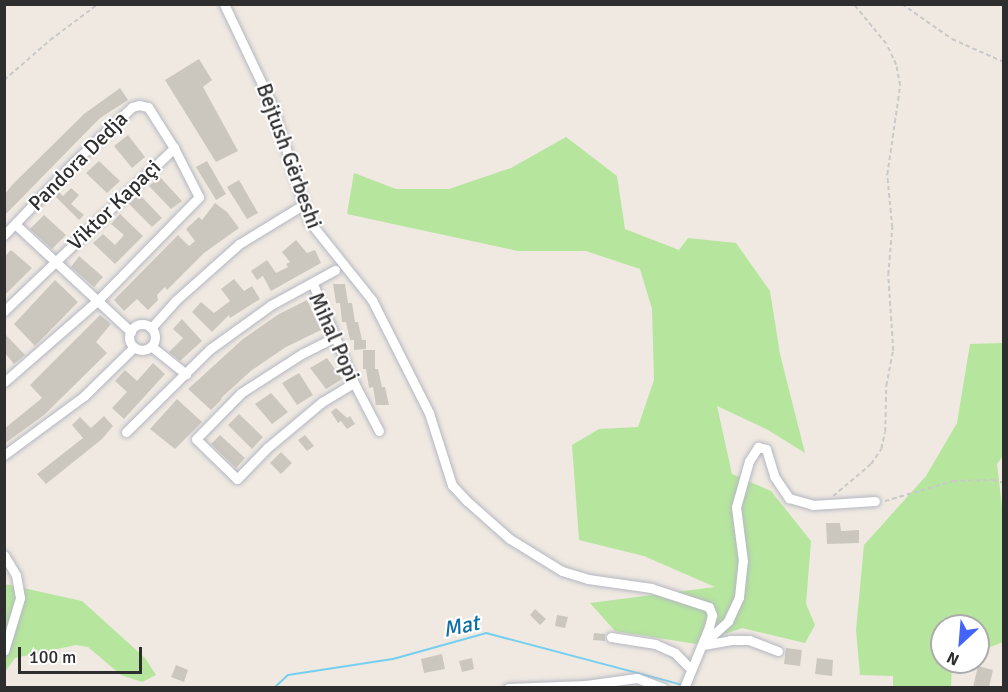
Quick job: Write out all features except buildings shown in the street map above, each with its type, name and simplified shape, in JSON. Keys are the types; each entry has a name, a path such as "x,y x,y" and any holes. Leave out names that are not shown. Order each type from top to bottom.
{"street":[{"name":"Bejtush Gërbeshi","path":"224,4 272,105 290,155 303,205 315,231 372,300 426,406 448,477 460,494 521,547 562,571 588,579 640,585 709,608 712,620 684,687"},
{"name":"Pandora Dedja","path":"16,225 73,163 132,107 139,105 148,107 174,148 199,197 97,301"},
{"name":"Viktor Kapaçi","path":"4,311 174,148"},
{"path":"152,328 175,301 238,244 303,205"},
{"path":"4,235 16,225 130,332 130,340 134,347 145,350 152,346 155,339 152,328"},
{"path":"313,284 335,270"},
{"name":"Mihal Popi","path":"126,432 210,349 271,305 313,284 354,383 379,431"},
{"path":"4,382 97,301"},
{"path":"130,332 140,324 152,328"},
{"path":"335,337 303,353 241,393 196,439 237,479 267,448 322,402 354,383"},
{"path":"152,346 186,374"},
{"path":"4,455 84,396 134,347"},
{"path":"701,646 728,621 739,597 743,561 736,507 750,461 758,447 766,449 774,476 789,498 813,505 875,501"},
{"path":"4,555 16,575 21,598 4,651"},
{"path":"611,637 655,644 675,653 690,668"},
{"path":"701,646 730,640 749,640 778,651"},
{"path":"508,687 586,685 637,678 663,687"}],"path":[{"path":"4,80 50,40 98,4"},
{"path":"828,504 836,492 871,464 881,449 885,432 886,387 893,351 888,275 892,228 887,174 900,103 900,86 896,65 886,44 853,4"},
{"path":"903,4 952,39 1004,62"},
{"path":"875,501 953,481 1004,483"}],"green space":[{"path":"566,137 617,176 625,229 679,250 688,238 736,243 770,291 780,354 805,453 768,430 717,406 732,474 771,491 811,541 806,604 815,625 805,643 742,628 696,644 615,631 590,603 715,587 644,556 579,540 572,445 599,429 638,427 654,380 652,309 640,269 586,251 518,251 347,214 354,173 396,189 449,189 511,168"},
{"path":"1003,343 1003,456 997,464 1004,524 1003,642 990,647 990,614 930,614 930,674 952,674 951,687 893,687 893,676 860,675 856,630 864,545 926,476 957,423 970,344"},
{"path":"5,584 82,601 145,658 156,675 142,682 121,675 88,647 76,645 15,658 5,672"}],"waterway":[{"name":"Mat","path":"274,688 288,675 393,659 486,633 683,685"}]}
